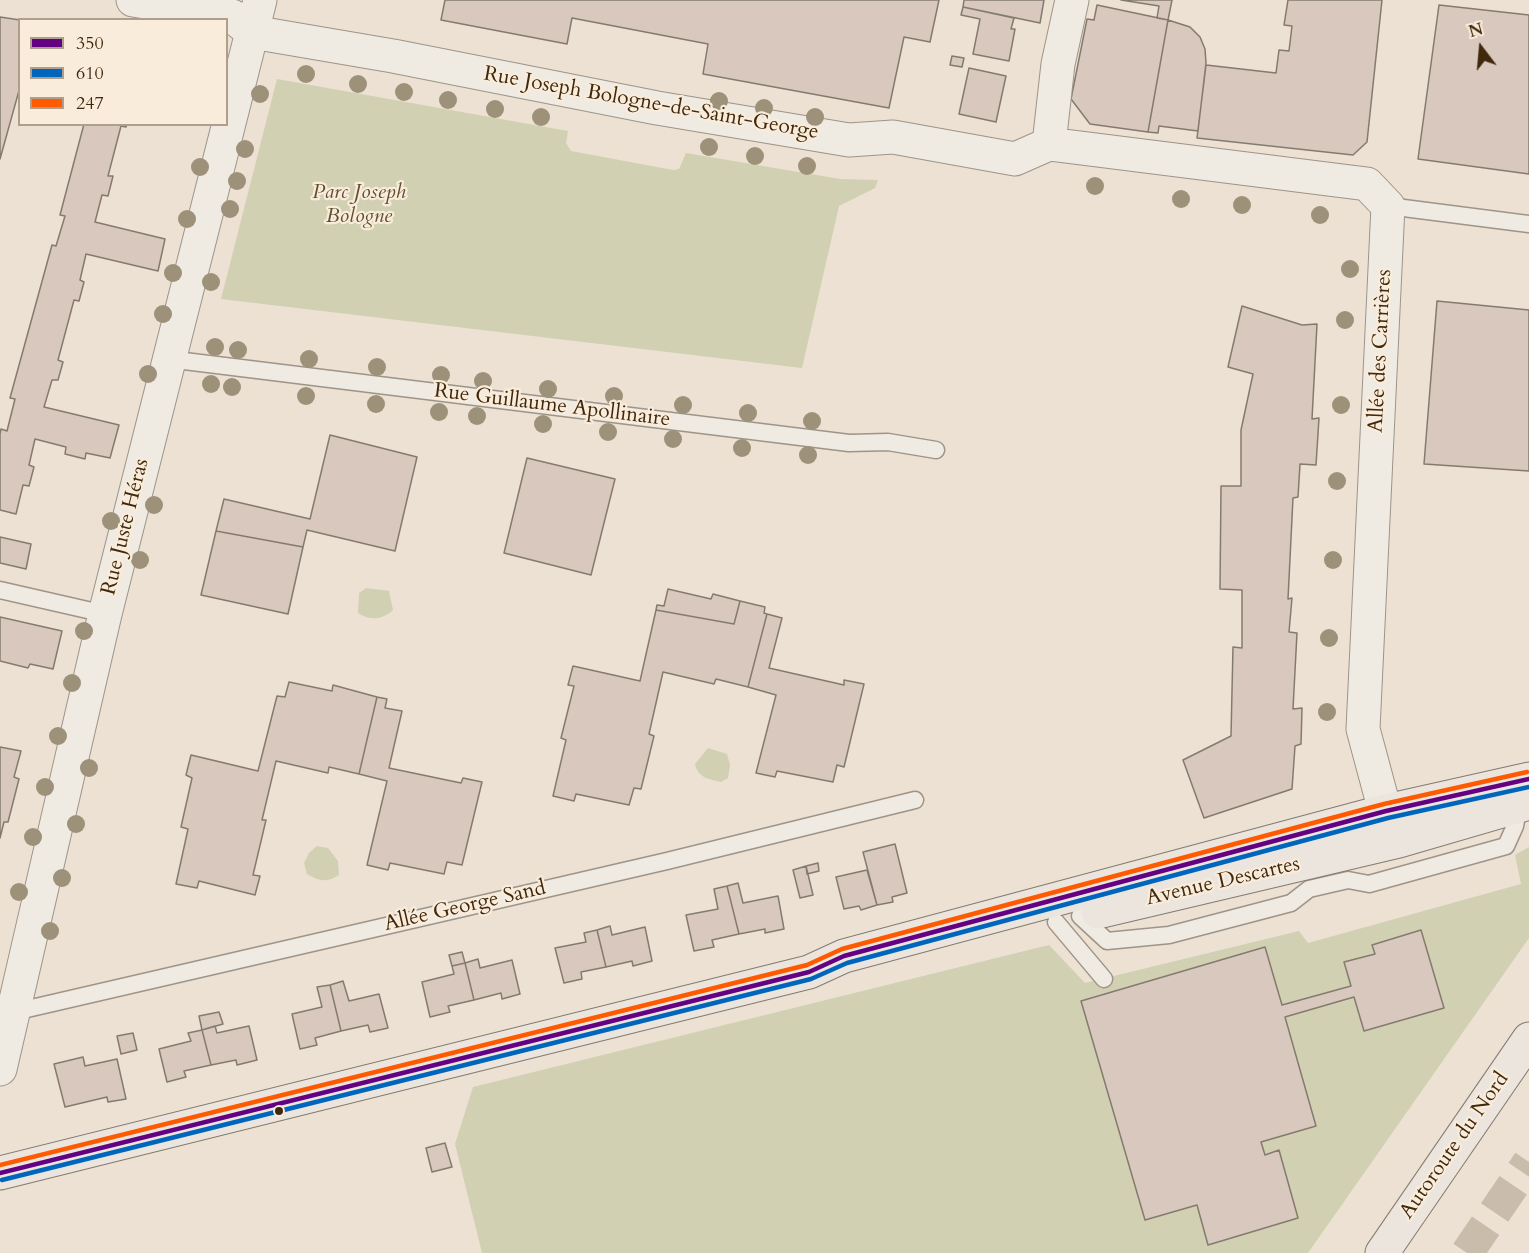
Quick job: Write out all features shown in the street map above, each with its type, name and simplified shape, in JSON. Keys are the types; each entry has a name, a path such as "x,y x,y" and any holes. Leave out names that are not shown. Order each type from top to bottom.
{"main road":[{"name":"Avenue Descartes","path":"0,1173 809,972 844,956 1386,811 1526,796"},
{"name":"Avenue Descartes","path":"809,972 849,970 1399,841 1526,796"},
{"name":"Autoroute du Nord","path":"1382,1253 1529,1039"}],"street":[{"path":"133,0 232,16 252,32"},
{"name":"Rue Juste Héras","path":"228,125 260,0"},
{"path":"1072,0 1058,64 1049,144 1367,184 1388,206"},
{"name":"Rue Joseph Bologne-de-Saint-George","path":"252,32 393,56 657,108 849,140 893,137 1015,159 1049,144"},
{"name":"Rue Juste Héras","path":"0,1069 105,614 228,126"},
{"name":"Allée des Carrières","path":"1388,206 1362,729 1386,811 1399,841"}],"lane":[{"path":"1388,206 1529,224"},
{"name":"Rue Guillaume Apollinaire","path":"168,359 849,443 888,442 936,450"},
{"path":"0,590 105,614"},
{"path":"1068,919 1107,941 1169,935 1291,903 1309,889 1348,880 1370,884 1506,846 1526,796"},
{"name":"Allée George Sand","path":"14,1012 667,861 915,800"},
{"path":"1068,919 1104,979"}],"green space":[{"name":"Parc Joseph Bologne","path":"277,79 568,131 566,143 571,151 673,170 679,169 686,153 840,179 878,180 875,188 839,206 802,368 221,299"},
{"path":"366,588 389,591 393,610 385,616 376,618 358,613 359,593"},
{"path":"708,748 727,754 730,765 728,778 721,782 705,777 696,769 695,764"},
{"path":"317,846 328,848 338,861 339,875 323,880 307,874 304,863 309,853"},
{"path":"1529,847 1529,938 1308,1253 482,1253 455,1144 473,1087 1049,945 1085,983 1299,931 1308,943 1521,884 1515,855"}],"building":[{"path":"445,0 939,0 930,42 904,37 889,108 703,74 708,44 572,18 567,44 441,20"},
{"path":"964,0 1044,0 1040,23 963,7"},
{"path":"1121,0 1172,0 1168,20 1157,18 1159,6"},
{"path":"1288,0 1382,0 1367,142 1353,155 1197,138 1206,65 1276,73 1279,50 1289,51 1292,26 1284,25"},
{"path":"1097,5 1168,20 1148,132 1090,124 1071,99 1087,19 1094,20"},
{"path":"1439,5 1529,15 1529,174 1418,159"},
{"path":"963,7 1014,18 1011,29 1015,29 1009,61 973,54 980,19 961,15"},
{"path":"0,17 18,20 18,94 0,159"},
{"path":"1168,20 1190,27 1200,37 1205,49 1206,63 1198,131 1159,126 1158,133 1148,132"},
{"path":"952,56 964,58 962,67 950,65"},
{"path":"969,68 1006,76 996,122 959,114"},
{"path":"83,126 121,126 108,176 113,176 108,196 102,195 95,222 165,239 158,271 86,254 80,280 84,282 79,301 74,300 58,360 63,362 58,380 52,380 44,407 119,425 110,458 86,453 85,459 65,454 66,447 35,439 29,465 34,467 29,486 23,485 16,514 0,510 0,434 1,429 7,431 15,399 10,398 52,245 56,246 65,216 60,215"},
{"path":"1437,301 1529,310 1529,471 1424,464"},
{"path":"1242,306 1302,325 1317,324 1312,419 1319,418 1316,465 1300,464 1298,497 1293,498 1288,599 1292,598 1289,632 1297,633 1293,709 1302,708 1301,744 1295,746 1292,789 1204,818 1183,760 1231,736 1233,647 1242,648 1242,590 1220,589 1221,486 1241,486 1241,430 1253,374 1228,367"},
{"path":"330,435 417,457 395,551 307,530 303,547 216,531 224,499 310,519"},
{"path":"527,458 615,479 591,575 504,553"},
{"path":"216,531 303,547 288,614 201,595"},
{"path":"0,537 31,544 26,569 0,563"},
{"path":"668,589 711,599 713,594 740,601 734,624 656,610 657,605 664,606"},
{"path":"740,601 765,607 764,613 767,614 748,687 716,679 714,684 663,672 649,734 654,736 641,789 634,788 629,805 576,794 574,801 553,796 566,740 561,738 574,686 568,685 573,666 640,681 656,610 734,624"},
{"path":"767,614 782,618 769,668 844,685 844,680 864,684 844,767 837,765 833,782 777,771 775,777 756,773 776,695 748,687"},
{"path":"0,617 62,631 53,669 30,664 28,668 0,661"},
{"path":"289,682 332,691 333,685 377,697 359,774 329,767 328,773 276,761 262,820 266,820 253,875 260,876 255,895 199,881 197,888 176,884 188,829 181,827 192,778 186,775 191,755 258,771 277,696 285,697"},
{"path":"377,697 387,699 385,708 402,711 389,768 461,783 463,778 482,782 462,865 447,862 444,874 390,863 388,870 367,865 387,781 359,774"},
{"path":"0,747 21,751 14,777 19,779 8,822 4,822 0,838"},
{"path":"895,844 907,893 892,897 893,902 877,905 863,852"},
{"path":"818,863 819,871 807,874 806,866"},
{"path":"806,866 813,895 800,898 793,870"},
{"path":"867,870 877,905 861,910 859,906 844,909 836,877"},
{"path":"738,883 743,903 778,896 784,929 765,933 765,929 739,934 727,886"},
{"path":"727,886 739,934 712,940 714,947 694,951 686,915 718,909 714,889"},
{"path":"610,926 612,935 645,927 652,961 633,966 632,961 606,967 597,930"},
{"path":"597,930 606,967 581,972 582,979 564,983 555,948 586,942 584,933"},
{"path":"1421,930 1444,1008 1364,1031 1354,997 1285,1017 1316,1126 1261,1142 1265,1155 1279,1150 1298,1218 1208,1245 1197,1205 1145,1220 1081,1001 1265,947 1282,1005 1351,986 1344,962 1375,954 1372,945"},
{"path":"462,952 465,963 452,966 449,955"},
{"path":"478,959 480,968 512,960 520,994 502,999 501,993 474,1000 465,963"},
{"path":"465,963 474,1000 448,1006 450,1012 430,1017 422,982 454,974 452,966"},
{"path":"343,981 349,1001 379,994 388,1028 370,1032 368,1025 341,1031 330,985"},
{"path":"330,985 341,1031 315,1038 317,1045 300,1049 292,1014 322,1007 317,987"},
{"path":"219,1012 223,1024 202,1030 199,1016"},
{"path":"215,1026 217,1033 249,1026 257,1060 237,1065 236,1060 211,1065 202,1030"},
{"path":"202,1030 211,1065 184,1071 186,1077 167,1082 159,1049 191,1041 188,1033"},
{"path":"133,1033 137,1050 121,1054 117,1036"},
{"path":"83,1057 85,1066 117,1059 126,1099 108,1102 107,1097 65,1107 54,1064"},
{"path":"445,1143 452,1167 432,1172 426,1148"}],"tunnel":[{"path":"1467,1253 1529,1162"}],"transit line":[{"name":"247","path":"0,1165 807,965 842,949 1384,804 1527,772"},
{"name":"350","path":"0,1173 809,972 844,956 1386,811 1529,779"},
{"name":"610","path":"2,1180 811,979 847,963 1388,818 1529,787"}]}
